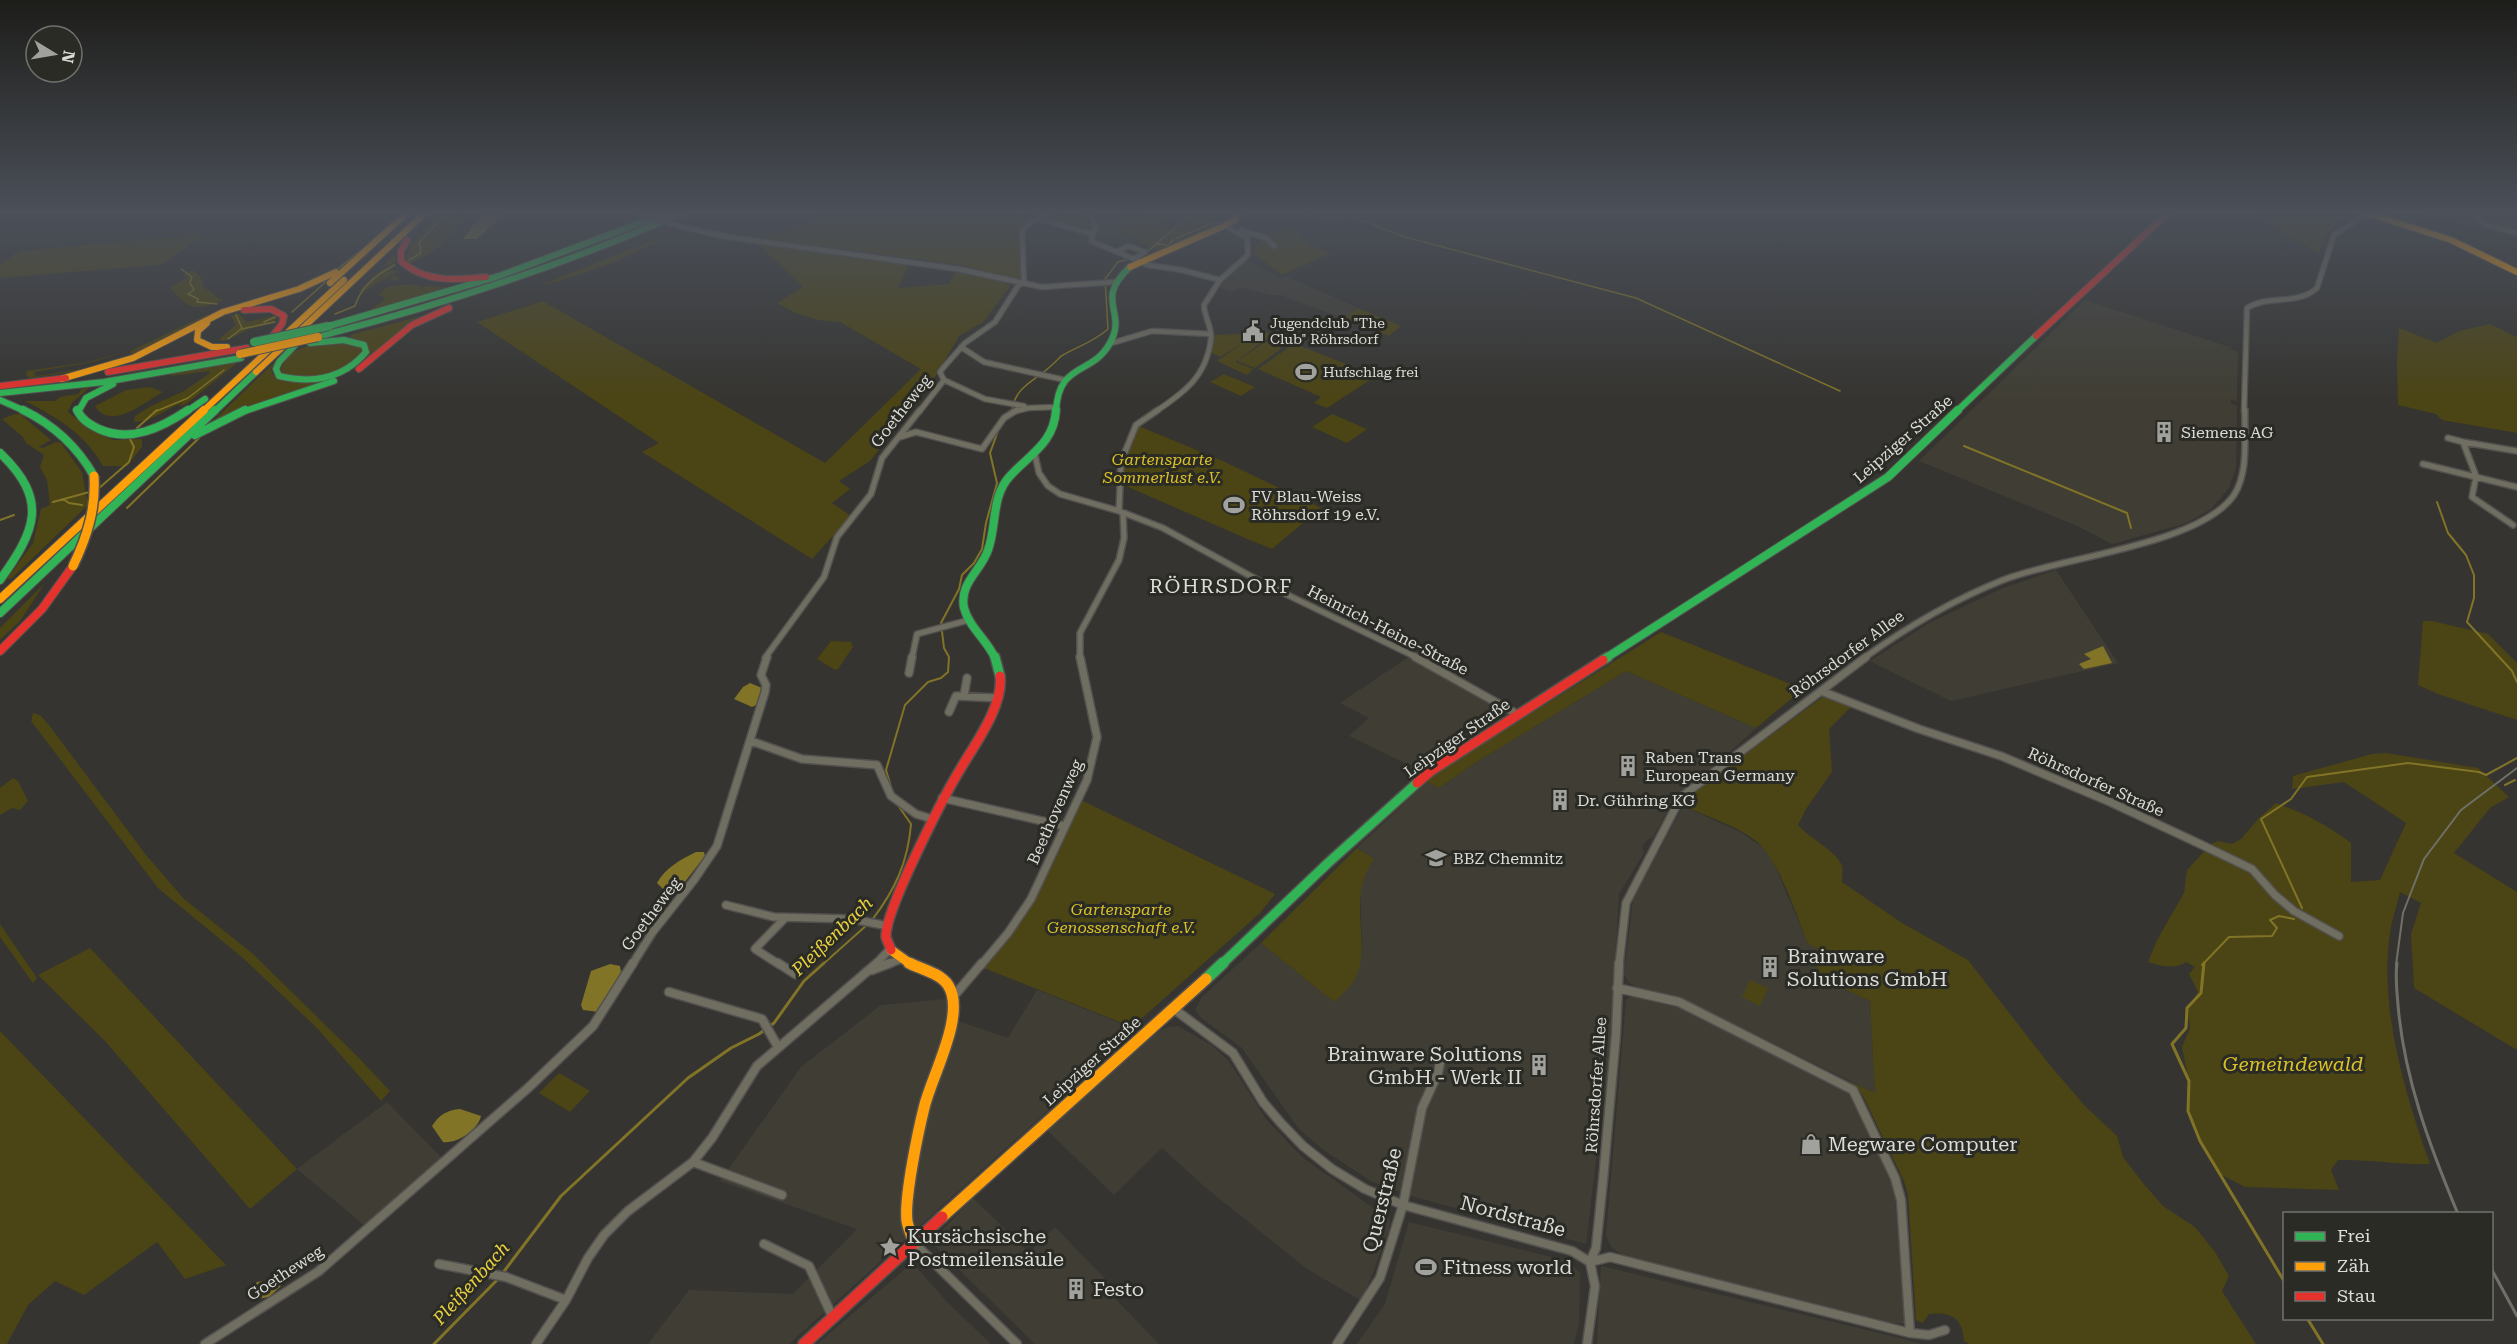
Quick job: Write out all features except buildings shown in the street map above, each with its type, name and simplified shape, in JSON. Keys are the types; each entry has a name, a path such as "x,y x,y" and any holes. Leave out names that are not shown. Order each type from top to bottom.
{"main road":[{"path":"61,379 133,358 223,312 310,285 330,275"},
{"path":"132,477 205,399 339,275"},
{"path":"0,599 349,275"},
{"path":"0,613 360,275"},
{"path":"320,334 359,342 364,345 366,352 360,362 336,374 310,380 284,378 279,375 276,369 288,352 370,275"},
{"path":"421,275 467,279 492,275"},
{"path":"320,334 507,275"},
{"path":"320,334 441,300 519,275"},
{"path":"0,392 131,374 246,351 468,296 530,275"},
{"path":"177,447 212,426 248,409 318,387 350,374 372,360 412,326 478,297 543,275"},
{"path":"914,1244 907,1219 910,1186 924,1108 948,1039 954,1010 948,983 938,974 901,959 889,950 886,942 888,926 941,798 987,725 998,698 1001,674 998,659 989,643 969,620 964,609 964,592 988,548 1002,487 1014,472 1035,455 1055,425 1057,392 1065,380 1100,355 1112,343 1115,331 1108,282 1117,275"},
{"name":"Leipziger Straße","path":"804,1344 1174,1009 1328,863 1431,771 1516,714 1800,536 1888,477 2100,275"},
{"path":"205,399 168,424 136,433 111,434 103,431 79,416 77,410 80,404 96,392 121,382 478,297"},
{"path":"246,351 201,344 196,336 205,325 217,318 242,310 266,309 276,310 284,316 282,324 271,338"},
{"path":"0,386 246,351"},
{"path":"0,392 69,386 151,374"},
{"path":"0,400 42,419 68,439 84,456 94,476 96,499 93,518 84,545 73,566 42,609 0,651"},
{"path":"0,453 23,473 30,486 33,506 27,538 0,580"}],"street":[{"path":"987,275 1049,287 1108,282"},
{"name":"Goetheweg","path":"1013,407 985,399 944,380 940,372 961,347 995,322 1026,278 1026,275"},
{"path":"1198,275 1220,280"},
{"name":"Beethovenweg","path":"953,998 1008,933 1031,898 1087,780 1097,737 1080,657 1080,633 1119,560 1124,538 1121,512 1121,462 1136,425 1192,385 1205,363 1211,334 1204,305 1225,275"},
{"name":"Röhrsdorfer Allee","path":"1587,1344 1595,1286 1590,1262 1596,1248 1603,1180 1617,988 1626,903 1682,797 1690,788 1905,629 1954,601 2037,569 2178,533 2199,524 2219,511 2236,492 2243,473 2247,308 2262,300 2295,298 2312,293 2317,288 2321,275"},
{"path":"1112,343 1152,331 1211,334"},
{"path":"961,347 984,362 1065,380"},
{"name":"Goetheweg","path":"205,1344 319,1271 528,1088 593,1026 652,933 694,880 717,846 751,741 766,685 761,675 765,659 817,588 830,564 837,537 866,503 879,475 880,462 944,380"},
{"path":"899,438 916,432 982,448 996,426 1013,407 1056,406"},
{"path":"910,424 916,432"},
{"path":"2448,438 2517,452"},
{"path":"2463,442 2475,476 2470,493 2472,497 2513,525"},
{"name":"Heinrich-Heine-Straße","path":"1035,455 1039,473 1048,486 1060,494 1121,512 1163,528 1265,584 1421,660 1516,714"},
{"path":"2423,464 2517,488"},
{"path":"909,673 917,634 969,620"},
{"path":"964,696 967,678"},
{"name":"Röhrsdorfer Straße","path":"1821,691 1919,729 2001,756 2110,802 2200,844 2252,869 2275,895 2294,911 2339,936"},
{"path":"949,712 956,696 998,698"},
{"path":"751,741 802,759 877,765 891,796 916,814 932,819"},
{"path":"941,798 1064,826"},
{"path":"726,905 761,916 873,920 888,926"},
{"path":"785,918 755,949 795,974"},
{"path":"536,1344 566,1300 588,1258 604,1235 628,1211 693,1162 712,1137 751,1073 778,1047 868,972 889,950"},
{"path":"868,972 901,959"},
{"path":"1617,988 1679,1002 1853,1090 1894,1178 1901,1200 1910,1333"},
{"path":"669,992 762,1019 778,1047"},
{"name":"Nordstraße","path":"1174,1009 1208,1032 1233,1053 1263,1102 1303,1146 1332,1169 1365,1189 1403,1205 1572,1251 1590,1262"},
{"name":"Querstraße","path":"1337,1344 1376,1287 1403,1205 1422,1108 1438,1073 1440,1057"},
{"path":"693,1162 782,1195"},
{"path":"764,1244 809,1266 833,1318"},
{"path":"914,1244 1017,1344"},
{"path":"1590,1262 1610,1257 1910,1333 1929,1335 1945,1330"},
{"path":"439,1264 506,1277 566,1300"}],"shaded area":[{"path":"1229,275 1275,275 1281,278 1286,276 1358,308 1343,318 1280,295 1270,295 1239,287 1233,292 1220,288 1222,281"},
{"path":"2085,300 2233,348 2229,349 2238,352 2237,401 2231,400 2231,403 2237,406 2236,468 2229,488 2211,509 2187,523 2112,544 2075,525 1919,461"},
{"path":"2056,570 2118,663 1951,701 1870,661 1931,622 2001,589"},
{"path":"2103,646 2112,663 2084,669 2079,664 2091,659 2084,654"},
{"path":"1410,656 1506,713 1437,756 1415,776 1409,765 1349,736 1369,718 1340,703"},
{"path":"1626,671 1756,728 1721,760 1682,789 1653,837 1642,846 1644,853 1619,894 1610,1043 1586,1244 1415,1197 1372,1182 1325,1151 1298,1128 1242,1048 1200,1017 1195,1010 1202,997 1261,943 1334,1002 1358,969 1362,944 1360,889 1367,868 1374,859 1357,848 1427,782 1439,788 1475,763"},
{"path":"750,683 762,688 758,704 752,707 734,699 743,687"},
{"path":"1683,806 1740,832 1761,846 1772,859 1808,944 1824,951 1814,975 1870,1001 1875,1093 1682,999 1638,988 1629,983 1624,974 1633,900"},
{"path":"696,852 704,852 705,856 677,892 665,891 657,883 674,865"},
{"path":"610,964 620,966 621,972 599,1012 583,1010 581,1005 591,971"},
{"path":"1037,990 1137,1030 789,1344 648,1344 689,1290 793,1294 857,1229 720,1181 801,1067 881,1005 958,998 958,1021 1008,1038"},
{"path":"1631,996 1684,1009 1852,1096 1894,1185 1905,1324 1884,1322 1624,1256 1611,1247 1606,1236 1626,1000"},
{"path":"1178,1026 1211,1045 1228,1060 1266,1119 1302,1157 1376,1210 1386,1213 1390,1221 1389,1230 1362,1301 1307,1269 1205,1187 1162,1148 1114,1195 1047,1130 1159,1031"},
{"path":"387,1102 442,1158 364,1225 297,1169"},
{"path":"460,1109 481,1116 479,1121 466,1135 454,1141 443,1142 432,1126 444,1114"},
{"path":"973,1198 1029,1252 1055,1227 1109,1283 1105,1288 1159,1344 1035,1344 935,1246 938,1235"},
{"path":"1409,1222 1568,1261 1580,1273 1579,1323 1574,1344 1357,1344 1385,1304"},
{"path":"912,1263 950,1305 991,1344 817,1344"},
{"path":"1601,1266 1904,1339 1922,1344 1597,1344"},
{"path":"278,1281 281,1286 269,1297 257,1299 252,1296 251,1288 257,1282"}],"green space":[{"path":"0,275 40,275 0,278"},
{"path":"183,275 198,275 203,287 215,297 224,300 200,307 189,305 170,288 188,277"},
{"path":"375,275 394,275 392,276 402,277 395,281 391,280 392,275 358,292"},
{"path":"566,275 577,275 551,283 541,285"},
{"path":"790,275 904,275 898,288 948,284 954,275 977,275 1011,285 983,322 959,336 930,385 870,461 839,481 850,489 832,503 851,516 812,559 642,452 659,443 477,322 543,301 825,463 921,369 840,322 818,320 796,313 777,303 803,287"},
{"path":"997,275 1023,275 1021,281"},
{"path":"410,284 422,286 418,289 427,286 446,287 446,290 367,312 383,301 384,297 378,295 387,287"},
{"path":"1358,308 1401,326 1389,336 1343,318"},
{"path":"239,314 247,322 273,316 278,318 222,341 219,339 236,325 231,316"},
{"path":"429,314 353,370 211,423 280,357 271,369 274,376 287,382 346,372 360,364 369,353 367,345 351,338 350,335"},
{"path":"210,315 137,355 79,371 29,378 26,375 27,371 88,362 128,351 93,362 34,372 36,376 82,369 125,357 131,354 130,351"},
{"path":"2490,324 2517,337 2517,433 2442,420 2436,414 2398,405 2399,328 2437,343 2459,331"},
{"path":"1263,331 1376,376 1327,408 1314,403 1321,397 1258,369 1288,348 1266,339 1235,362 1253,369 1247,375 1217,361 1246,341 1220,357 1209,352 1215,335 1238,334 1250,339"},
{"path":"333,342 356,344 362,349 361,356 343,369 325,375 284,375 281,371 288,357 301,348"},
{"path":"1265,342 1282,348 1255,368 1237,361"},
{"path":"238,362 189,402 180,407 182,403 153,418 134,422 135,416 184,391 210,373 209,371 171,376 172,374"},
{"path":"1224,374 1255,387 1241,396 1210,382"},
{"path":"90,387 72,403 68,412 85,426 113,440 142,439 142,447 127,466 103,466 79,436 48,413 25,401 55,401 60,397 78,394 82,389"},
{"path":"150,387 163,392 129,412 110,416 102,413 95,406 126,390"},
{"path":"20,414 51,440 39,447 43,448 56,442 61,443 82,472 88,505 11,579 7,579 33,543 41,509 50,505 47,480 40,467 44,455 26,443 23,437 2,419"},
{"path":"1332,414 1367,429 1347,443 1312,427"},
{"name":"Gartensparte Sommerlust e.V.","path":"1136,425 1223,461 1321,508 1272,549 1119,483 1121,462"},
{"path":"45,583 20,621 0,640 0,628"},
{"path":"2423,621 2488,634 2517,663 2517,720 2438,694 2418,685"},
{"path":"1661,632 1803,689 1756,728 1626,671 1475,763 1439,788 1427,782 1444,768"},
{"path":"831,641 851,642 853,647 835,670 817,659"},
{"path":"1824,696 1852,706 1829,729 1832,772 1806,809 1798,825 1840,861 1842,882 1902,923 1968,960 2049,1064 2085,1106 2117,1136 2123,1157 2143,1183 2163,1206 2195,1227 2215,1252 2229,1276 2222,1291 2256,1344 1969,1344 1964,1341 1958,1321 1949,1315 1929,1314 1923,1323 1916,1320 1908,1195 1904,1181 1862,1094 1849,1081 1875,1093 1870,1001 1814,975 1823,951 1808,944 1786,888 1764,849 1739,830 1683,806 1693,793"},
{"path":"33,713 40,715 49,725 146,855 184,899 253,954 390,1091 381,1101 316,1027 244,959 158,888 31,721"},
{"name":"Gemeindewald","path":"2386,753 2478,768 2509,797 2490,808 2454,853 2517,892 2517,1050 2414,988 2411,934 2421,903 2400,892 2391,928 2388,962 2391,1021 2403,1080 2430,1164 2338,1160 2331,1170 2339,1190 2245,1187 2220,1174 2200,1140 2188,1111 2189,1081 2182,1047 2190,1028 2187,1009 2198,992 2189,974 2195,967 2186,962 2173,967 2148,962 2157,940 2184,893 2187,870 2211,844 2218,841 2232,844 2241,839 2276,803 2315,820 2351,843 2351,882 2380,880 2406,823 2344,782 2292,789 2293,776 2372,754"},
{"path":"13,778 18,781 28,801 20,810 12,808 0,815 0,788"},
{"name":"Gartensparte Genossenschaft e.V.","path":"1077,798 1275,894 1260,913 1132,1027 979,966 1031,899"},
{"path":"1357,848 1374,859 1365,875 1361,892 1361,956 1358,971 1351,985 1334,1002 1261,943"},
{"path":"0,924 37,978 33,983 0,937"},
{"path":"90,948 297,1169 250,1209 105,1041 38,975"},
{"path":"1750,980 1768,988 1760,1006 1742,997"},
{"path":"0,1031 226,1265 185,1279 157,1242 84,1295 55,1281 28,1305 7,1344 0,1344"},
{"path":"559,1073 590,1091 570,1112 539,1093"}],"waterway":[{"path":"189,275 192,277 190,283 194,290 188,294 198,299 197,302 217,304"},
{"path":"335,314 355,306 361,292 378,275"},
{"name":"Pleißenbach","path":"1012,412 1021,390 1062,356 1108,329 1105,279 1108,275"},
{"path":"1548,275 1636,298 1840,391"},
{"path":"292,312 329,279"},
{"path":"236,315 242,328"},
{"path":"264,322 275,317"},
{"path":"228,339 241,329 275,322"},
{"path":"155,411 188,398 224,370"},
{"path":"137,428 155,411"},
{"name":"Pleißenbach","path":"892,790 886,770 905,705 928,682 941,678 948,672 949,657 944,648 941,623 959,589 962,575 974,563 982,549 986,523 997,483 990,453 998,431"},
{"path":"127,508 200,437"},
{"path":"98,489 129,462 134,447 130,439"},
{"path":"1964,446 2127,513 2131,528"},
{"path":"63,499 93,491"},
{"path":"53,502 63,499"},
{"path":"63,499 69,503 82,505"},
{"path":"2437,502 2448,533 2466,555 2474,575 2474,598 2467,622 2512,671 2517,682"},
{"path":"0,520 14,515"},
{"path":"2302,908 2261,819 2291,799 2307,777 2408,763 2479,772 2486,775 2517,758"},
{"path":"2505,785 2515,780"},
{"name":"Pleißenbach","path":"872,920 894,886 907,851 911,824 895,801"},
{"path":"2202,965 2229,937 2272,936 2277,928 2270,920 2279,916 2294,919"},
{"name":"Pleißenbach","path":"822,965 868,924"},
{"name":"Pleißenbach","path":"502,1274 561,1196 688,1078 731,1048 759,1034 774,1023 804,981 824,963"},
{"path":"2204,963 2201,993 2187,1008 2186,1028 2172,1044 2189,1081 2188,1111 2200,1141 2283,1279"},
{"name":"Pleißenbach","path":"434,1344 499,1278"},
{"path":"2308,1320 2323,1344"}],"railway":[{"path":"2396,965 2403,913 2424,859 2461,810 2517,768"},
{"path":"2397,963 2396,984 2401,1032 2412,1086 2428,1138 2457,1212"},
{"path":"2493,1272 2517,1316"}],"traffic: fast":[{"path":"329,326 502,275"},
{"path":"324,335 462,297 527,275"},
{"path":"1000,676 993,654 974,628 965,610 964,592 988,551 998,498 1006,481 1041,448 1052,430 1060,387 1069,376 1104,352 1113,337 1115,317 1111,294 1113,286 1122,275"},
{"path":"254,342 329,326"},
{"path":"1603,660 1888,477 2036,336"},
{"path":"297,343 279,362 276,369 279,376 315,380 338,375 349,369 366,352 364,345 351,340 310,343"},
{"path":"0,393 104,382 241,358"},
{"path":"0,613 256,372"},
{"path":"195,435 248,409 334,381"},
{"path":"113,384 86,398 77,410 86,421 107,433 122,435 152,430 180,416 205,399"},
{"path":"0,400 29,413 55,429 77,450 94,476"},
{"path":"0,453 27,484 32,500 33,515 22,547 0,580"},
{"path":"1206,979 1328,863 1417,783"}],"traffic: slow":[{"path":"61,379 133,358 223,312 299,289 330,275"},
{"path":"330,283 339,275"},
{"path":"256,372 359,275"},
{"path":"0,599 344,280"},
{"path":"207,323 198,331 197,340 212,347 227,347"},
{"path":"240,354 318,337"},
{"path":"73,566 83,544 93,511 94,476"},
{"path":"891,950 906,962 941,977 949,986 953,1000 949,1038 924,1106 909,1191 907,1220 914,1243"},
{"path":"942,1217 1206,979"}],"traffic: jam":[{"path":"421,275 440,279 486,277"},
{"path":"2036,336 2102,275"},
{"path":"359,369 412,325 449,308"},
{"path":"244,310 271,309 284,316 282,324 271,338"},
{"path":"108,372 247,348"},
{"path":"0,386 66,378"},
{"path":"0,651 42,609 73,566"},
{"path":"1417,783 1431,771 1603,660"},
{"path":"891,950 886,936 895,906 939,805 992,714 1001,683 1000,676"},
{"path":"804,1344 942,1217"}],"place":[{"name":"Jugendclub \"The Club\" Röhrsdorf","path":"1253,331"},
{"name":"Hufschlag frei","path":"1306,372"},
{"name":"Siemens AG","path":"2164,432"},
{"name":"FV Blau-Weiss Röhrsdorf 19 e.V.","path":"1234,505"},
{"name":"Raben Trans European Germany","path":"1628,766"},
{"name":"Dr. Gühring KG","path":"1560,800"},
{"name":"BBZ Chemnitz","path":"1436,858"},
{"name":"Brainware Solutions GmbH","path":"1770,967"},
{"name":"Brainware Solutions GmbH - Werk II","path":"1539,1065"},
{"name":"Megware Computer","path":"1811,1144"},
{"name":"Kursächsische Postmeilensäule","path":"890,1247"},
{"name":"Fitness world","path":"1426,1267"},
{"name":"Festo","path":"1076,1289"}],"district":[{"name":"RÖHRSDORF","path":"1221,586"}]}
